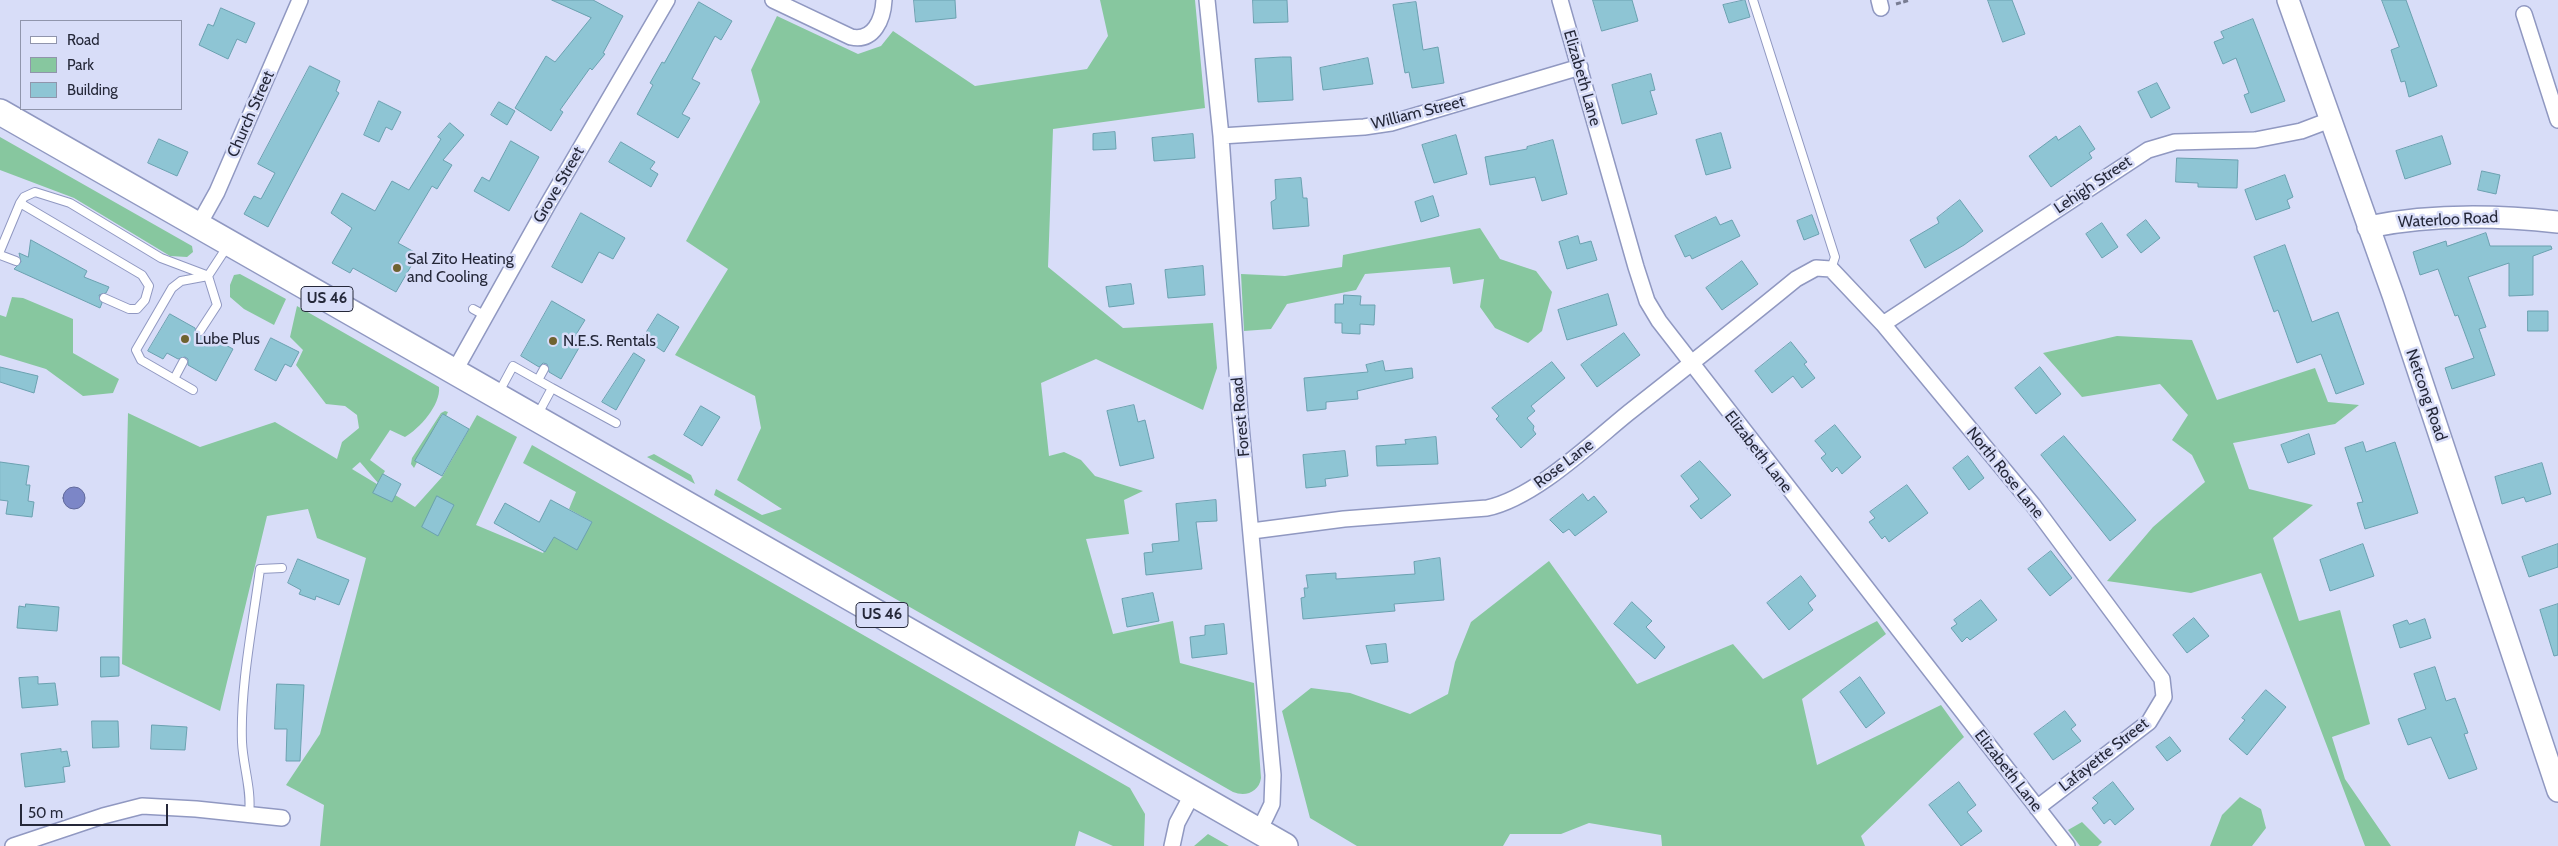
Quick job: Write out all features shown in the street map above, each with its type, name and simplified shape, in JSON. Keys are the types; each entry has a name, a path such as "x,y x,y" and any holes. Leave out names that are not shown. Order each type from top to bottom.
{"main road":[{"name":"US 46","path":"0,112 1285,846"}],"street":[{"name":"Church Street","path":"198,226 217,192 300,0"},
{"name":"Grove Street","path":"454,372 479,312 667,0"},
{"path":"773,0 851,37 859,38 867,36 877,26 884,0"},
{"name":"Forest Road","path":"1207,0 1221,136 1240,416 1252,530 1273,775 1272,804 1259,831"},
{"name":"Elizabeth Lane","path":"1560,0 1636,267 1647,301 1659,322 2067,846"},
{"name":"Netcong Road","path":"2288,0 2368,227 2558,791"},
{"path":"2524,14 2558,120"},
{"name":"William Street","path":"1221,136 1364,127 1391,123 1580,67"},
{"name":"Lehigh Street","path":"1883,324 2148,150 2174,142 2255,140 2301,131 2330,120"},
{"name":"Waterloo Road","path":"2368,227 2387,223 2468,216 2558,222"},
{"name":"North Rose Lane","path":"1826,268 1883,324 2033,505 2157,670 2162,679 2164,697"},
{"name":"Rose Lane","path":"1252,530 1344,519 1487,508 1506,503 1539,483 1796,280 1810,270 1826,268"},
{"name":"Lafayette Street","path":"2037,808 2149,722 2164,697"},
{"path":"1172,846 1177,823 1193,793"},
{"path":"12,846 103,816 142,806 282,818"}],"lane":[{"path":"1753,0 1836,257 1826,268"},
{"path":"16,261 0,253 20,203 24,197 35,192 70,203 161,258 208,276"},
{"path":"20,203 142,275 149,286 142,304 137,309 129,309 104,298"},
{"path":"193,390 140,359 136,354 137,347 172,288 181,281 208,276 229,244"},
{"path":"200,331 217,305 208,276"},
{"path":"174,379 183,362"},
{"path":"496,396 513,366 616,424"},
{"path":"538,380 544,369"},
{"path":"536,418 552,388"},
{"path":"248,814 250,802 242,741 244,706 260,569 282,568"}],"green space":[{"path":"1100,0 1195,0 1205,108 1053,129 1048,267 1123,328 1213,323 1217,368 1203,410 1096,359 1041,383 1049,456 1064,452 1081,460 1095,476 1143,491 1124,500 1129,534 1086,539 1113,634 1173,621 1180,663 1254,683 1261,778 1255,790 1243,794 1233,792 714,495 716,489 762,515 782,509 737,480 761,428 755,396 675,355 728,269 686,241 760,102 751,70 777,16 858,54 881,46 893,31 975,86 1087,69 1108,36"},
{"path":"0,137 192,246 193,252 187,257 170,256 74,198 0,170"},
{"path":"1480,228 1500,259 1536,271 1552,292 1542,331 1528,343 1495,328 1480,307 1484,279 1453,284 1450,267 1365,274 1356,290 1287,304 1271,329 1244,331 1241,274 1285,276 1342,267 1343,255"},
{"path":"240,274 286,299 274,325 244,309 230,297 230,285 234,275"},
{"path":"12,297 23,298 73,319 73,353 119,379 113,393 83,396 46,369 0,355 0,315 6,317"},
{"path":"297,306 439,387 439,394 428,416 405,437 390,430 370,460 385,471 378,483 360,462 352,469 415,507 442,477 477,415 517,437 476,525 543,553 554,537 592,522 569,509 576,492 523,463 532,445 1130,788 1145,814 1144,846 1113,846 1079,831 1075,846 320,846 324,805 286,785 320,734 366,558 317,538 308,509 267,516 220,711 122,664 128,413 200,447 275,422 337,459 342,442 359,428 357,415 345,406 326,404 296,365 303,350 290,337"},
{"path":"2117,336 2192,340 2217,400 2315,368 2328,402 2359,405 2335,424 2233,443 2249,489 2313,505 2273,538 2299,621 2340,610 2370,724 2332,737 2345,779 2391,846 2365,846 2261,573 2191,593 2107,581 2153,527 2205,482 2192,455 2172,440 2188,415 2160,384 2082,397 2043,353"},
{"path":"448,412 446,416 442,414 414,468 411,464 412,458 441,413"},
{"path":"654,454 691,475 695,484 647,457"},
{"path":"1549,561 1637,684 1733,644 1763,679 1877,621 1886,634 1802,699 1817,765 1941,705 1964,737 1861,836 1865,846 1662,846 1661,835 1589,823 1561,834 1510,834 1503,846 1357,846 1310,818 1282,711 1311,688 1350,693 1410,714 1448,694 1455,662 1471,622"},
{"path":"2240,797 2261,809 2266,828 2252,846 2210,846 2222,815"},
{"path":"2082,822 2102,842 2098,846 2080,846 2068,830"},
{"path":"1208,834 1229,846 1194,846"}],"water":[{"path":"74,487 82,490 85,498 82,506 74,509 66,506 63,498 66,490"}],"building":[{"path":"552,0 593,0 623,16 603,53 605,54 592,70 590,68 560,110 563,112 551,131 515,108 546,56 555,62 591,18"},
{"path":"914,0 955,0 956,18 916,22"},
{"path":"1253,0 1287,0 1288,22 1254,23"},
{"path":"1593,0 1632,0 1638,21 1602,31"},
{"path":"1745,0 1750,17 1729,23 1723,5"},
{"path":"1988,0 2012,0 2025,34 2003,42"},
{"path":"2382,0 2406,0 2437,86 2409,97 2405,81 2401,82 2391,50 2399,47"},
{"path":"699,2 732,21 721,40 715,36 692,79 700,83 682,114 690,118 678,138 637,114 653,85 650,83 662,62 664,63"},
{"path":"1416,2 1423,50 1438,47 1444,83 1412,88 1409,72 1405,73 1393,5"},
{"path":"221,8 255,23 246,43 237,39 228,59 199,45 208,24 213,26"},
{"path":"2253,19 2285,101 2251,113 2244,95 2249,93 2236,58 2223,64 2214,42 2224,38 2221,32"},
{"path":"1291,57 1293,100 1258,102 1255,59"},
{"path":"1368,58 1373,84 1323,90 1320,68"},
{"path":"310,66 340,81 336,91 339,93 268,227 244,214 254,196 261,199 275,173 258,164"},
{"path":"1651,74 1655,90 1650,91 1657,114 1622,124 1612,85"},
{"path":"2157,83 2170,108 2151,118 2138,92"},
{"path":"379,101 401,112 392,130 386,127 379,142 364,135"},
{"path":"499,102 515,111 507,125 491,115"},
{"path":"450,123 464,135 443,160 452,165 437,189 432,186 398,243 418,254 396,292 353,268 350,273 332,263 352,228 331,213 342,193 375,211 392,181 409,190 441,139 438,137"},
{"path":"2080,126 2095,149 2089,153 2092,158 2051,187 2029,156 2056,136 2058,140"},
{"path":"1115,132 1116,149 1093,150 1093,134"},
{"path":"1721,133 1731,168 1706,175 1696,140"},
{"path":"1193,134 1195,158 1154,161 1152,138"},
{"path":"1456,135 1467,174 1434,183 1422,145"},
{"path":"2442,136 2451,164 2405,179 2396,151"},
{"path":"159,139 188,152 177,176 148,163"},
{"path":"1553,140 1567,194 1542,201 1535,177 1490,185 1485,157 1527,149 1527,147"},
{"path":"511,141 539,157 509,211 474,191 482,177 489,181"},
{"path":"621,142 655,162 650,169 658,174 651,187 609,162"},
{"path":"2177,158 2238,160 2237,188 2198,187 2198,183 2176,182"},
{"path":"2482,171 2500,175 2496,194 2478,190"},
{"path":"2285,175 2293,197 2287,200 2290,208 2256,220 2245,190"},
{"path":"1301,178 1303,198 1307,198 1309,226 1273,229 1271,202 1276,199 1275,180"},
{"path":"1433,196 1439,216 1421,222 1415,202"},
{"path":"1960,200 1983,231 1964,245 1925,268 1910,240 1939,223 1937,218"},
{"path":"581,213 625,238 613,259 599,252 582,283 552,267"},
{"path":"1812,215 1819,234 1804,240 1797,221"},
{"path":"1716,217 1720,225 1732,220 1740,236 1692,259 1690,255 1685,257 1675,236"},
{"path":"2146,220 2160,238 2141,253 2127,235"},
{"path":"2102,223 2118,247 2102,258 2086,234"},
{"path":"2486,233 2490,246 2551,246 2552,249 2533,256 2533,295 2509,296 2509,263 2468,277 2486,327 2479,329 2495,375 2452,389 2445,368 2474,358 2458,315 2455,316 2438,269 2420,275 2413,252 2446,241 2447,246"},
{"path":"1578,236 1580,244 1591,241 1597,260 1567,269 1559,242"},
{"path":"31,240 87,271 84,277 109,287 106,293 99,295 102,303 100,308 14,269 21,262 19,253 28,257"},
{"path":"2285,245 2312,322 2338,312 2364,384 2336,394 2321,354 2297,363 2278,310 2274,312 2254,257"},
{"path":"1742,261 1758,284 1722,310 1706,288"},
{"path":"1203,266 1205,295 1168,298 1165,270"},
{"path":"1131,284 1134,304 1109,307 1106,287"},
{"path":"1608,294 1617,325 1567,340 1558,310"},
{"path":"1344,295 1361,296 1360,305 1375,305 1374,325 1360,324 1360,334 1342,333 1342,323 1335,323 1335,304 1343,304"},
{"path":"552,301 585,320 572,341 580,346 561,379 549,372 547,364 543,363 539,367 521,356"},
{"path":"2528,311 2548,311 2548,331 2528,331"},
{"name":"Lube Plus","path":"170,314 195,328 197,336 205,334 233,349 216,381 188,365 188,359 185,357 178,359 167,353 163,359 148,351"},
{"path":"658,314 679,327 664,352 643,338"},
{"path":"1624,333 1640,355 1597,387 1581,365"},
{"path":"271,338 299,352 291,367 285,364 276,381 255,370"},
{"path":"1791,342 1807,362 1804,364 1815,378 1802,388 1793,376 1772,393 1755,371"},
{"path":"634,353 645,360 616,410 602,402"},
{"path":"1383,361 1385,371 1412,368 1413,378 1357,391 1358,399 1326,402 1326,409 1307,411 1304,378 1368,372 1366,365"},
{"path":"1552,362 1565,378 1531,406 1535,411 1527,418 1534,426 1533,430 1536,434 1521,448 1496,419 1499,416 1492,408"},
{"path":"0,367 38,376 34,393 0,382"},
{"path":"2040,367 2061,394 2036,414 2015,388"},
{"path":"1134,405 1138,422 1145,420 1154,458 1120,466 1107,411"},
{"path":"701,406 720,417 702,446 684,435"},
{"path":"443,414 469,429 442,476 415,461"},
{"path":"1835,425 1861,457 1842,474 1837,467 1832,472 1821,458 1826,454 1815,441"},
{"path":"2309,434 2315,454 2288,463 2281,445"},
{"path":"2064,436 2136,520 2110,541 2041,455"},
{"path":"1436,437 1438,464 1377,466 1376,446 1406,444 1405,440"},
{"path":"2363,442 2366,452 2395,442 2418,513 2365,529 2357,503 2363,502 2345,448"},
{"path":"1345,451 1348,476 1325,479 1326,486 1306,488 1303,455"},
{"path":"1968,456 1984,478 1969,490 1953,468"},
{"path":"1700,461 1731,495 1701,519 1690,506 1699,499 1681,476"},
{"path":"0,462 29,466 26,485 30,485 28,501 34,502 32,517 6,514 8,501 0,500"},
{"path":"2542,463 2551,494 2526,502 2524,497 2502,504 2495,477"},
{"path":"383,474 401,484 392,502 373,493"},
{"path":"1907,485 1928,513 1889,542 1885,536 1882,539 1869,522 1875,518 1870,512"},
{"path":"1583,494 1588,501 1594,496 1607,512 1575,536 1569,529 1563,533 1550,520"},
{"path":"437,496 454,505 438,536 422,527"},
{"path":"551,500 592,522 577,550 554,537 545,552 494,523 505,503 539,522"},
{"path":"1216,500 1217,521 1196,522 1202,569 1146,575 1144,553 1153,552 1152,544 1179,541 1176,504"},
{"path":"2363,544 2374,576 2330,591 2320,560"},
{"path":"2558,544 2558,567 2529,577 2522,557"},
{"path":"2051,551 2072,578 2050,596 2028,569"},
{"path":"1440,558 1444,600 1394,604 1395,611 1303,619 1301,598 1305,597 1304,588 1308,588 1306,575 1336,573 1336,579 1415,574 1414,562"},
{"path":"298,559 349,580 339,605 316,596 315,600 299,594 301,590 288,583"},
{"path":"1801,576 1816,596 1808,603 1813,610 1789,630 1767,603"},
{"path":"1153,593 1159,621 1127,627 1122,599"},
{"path":"1981,600 1997,620 1970,640 1967,637 1962,642 1951,628 1957,624 1954,620"},
{"path":"1632,602 1652,621 1646,627 1665,647 1655,659 1614,624"},
{"path":"26,604 59,607 57,631 17,628 19,606 25,607"},
{"path":"2558,604 2558,655 2554,656 2540,610"},
{"path":"2194,618 2209,636 2187,653 2173,635"},
{"path":"2425,619 2431,638 2400,648 2393,625 2407,620 2409,624"},
{"path":"1224,624 1227,654 1192,658 1190,637 1205,635 1205,626"},
{"path":"1386,644 1388,662 1371,664 1366,646"},
{"path":"101,657 119,657 119,676 101,677"},
{"path":"2435,667 2446,701 2455,698 2468,733 2464,734 2477,769 2449,779 2431,737 2408,745 2398,719 2426,709 2414,674"},
{"path":"38,677 38,684 55,683 58,705 22,708 19,678"},
{"path":"1860,677 1885,713 1866,728 1840,692"},
{"path":"277,684 304,685 300,761 286,761 287,729 275,729"},
{"path":"2266,690 2286,707 2247,755 2229,739 2245,720 2242,718"},
{"path":"2065,711 2076,725 2071,729 2081,741 2053,760 2034,734"},
{"path":"92,721 118,721 119,747 93,748"},
{"path":"152,725 187,727 185,750 151,749"},
{"path":"2170,737 2181,751 2167,761 2156,747"},
{"path":"61,749 61,752 67,751 70,766 63,767 65,782 25,787 21,754"},
{"path":"1959,782 1976,805 1967,812 1982,831 1961,846 1929,805"},
{"path":"2113,782 2134,809 2115,825 2110,819 2104,824 2092,808 2098,803 2093,798"}],"place":[{"name":"Sal Zito Heating and Cooling","path":"397,268"},
{"name":"Lube Plus","path":"185,339"},
{"name":"N.E.S. Rentals","path":"553,341"}]}
